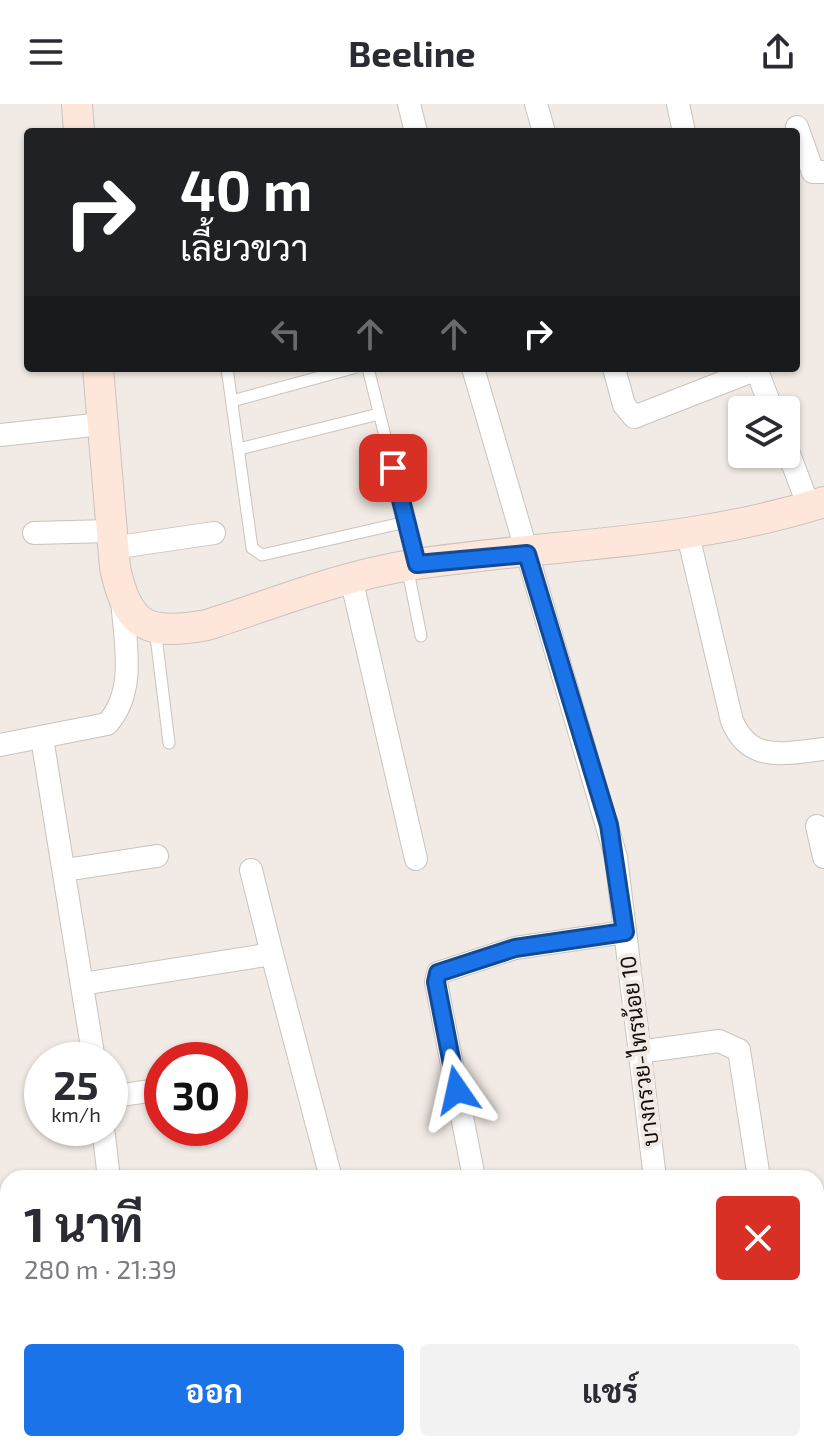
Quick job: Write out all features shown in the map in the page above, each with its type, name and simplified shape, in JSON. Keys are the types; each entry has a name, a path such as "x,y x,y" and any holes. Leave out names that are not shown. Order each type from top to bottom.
{"main road":[{"path":"77,104 79,128"},
{"path":"98,372 111,540 122,600 134,617 155,628 184,629 207,625 351,578 412,565 688,535 817,504"}],"street":[{"path":"409,104 415,128"},
{"path":"536,104 543,128"},
{"path":"678,104 683,128"},
{"path":"800,138 813,172 824,172"},
{"name":"บางกรวย-ไทรน้อย 10","path":"474,372 609,825 654,1170"},
{"path":"615,372 624,405 634,417 749,372"},
{"path":"758,372 767,396"},
{"path":"0,435 102,424"},
{"path":"798,468 817,504"},
{"path":"34,533 111,540 214,533"},
{"path":"688,535 732,721 740,740 747,747 766,752 824,749"},
{"path":"351,578 416,859"},
{"path":"0,745 107,724 116,714 125,694 122,600"},
{"path":"42,738 91,1042"},
{"path":"817,826 824,857"},
{"path":"65,870 157,856"},
{"path":"251,870 329,1170"},
{"path":"472,1170 437,990 438,973 515,948 625,932"},
{"path":"82,984 272,954"},
{"path":"639,1052 719,1041 739,1050 758,1170"},
{"path":"105,1146 108,1170"}],"lane":[{"path":"228,372 252,548 256,553 262,555 406,522"},
{"path":"232,401 338,372"},
{"path":"369,372 406,522 421,636"},
{"path":"239,449 379,414"},
{"path":"155,628 169,743"}],"route":[{"path":"393,468 417,564 527,554 609,825 625,932 537,943 438,973 436,982 457,1090"}]}
